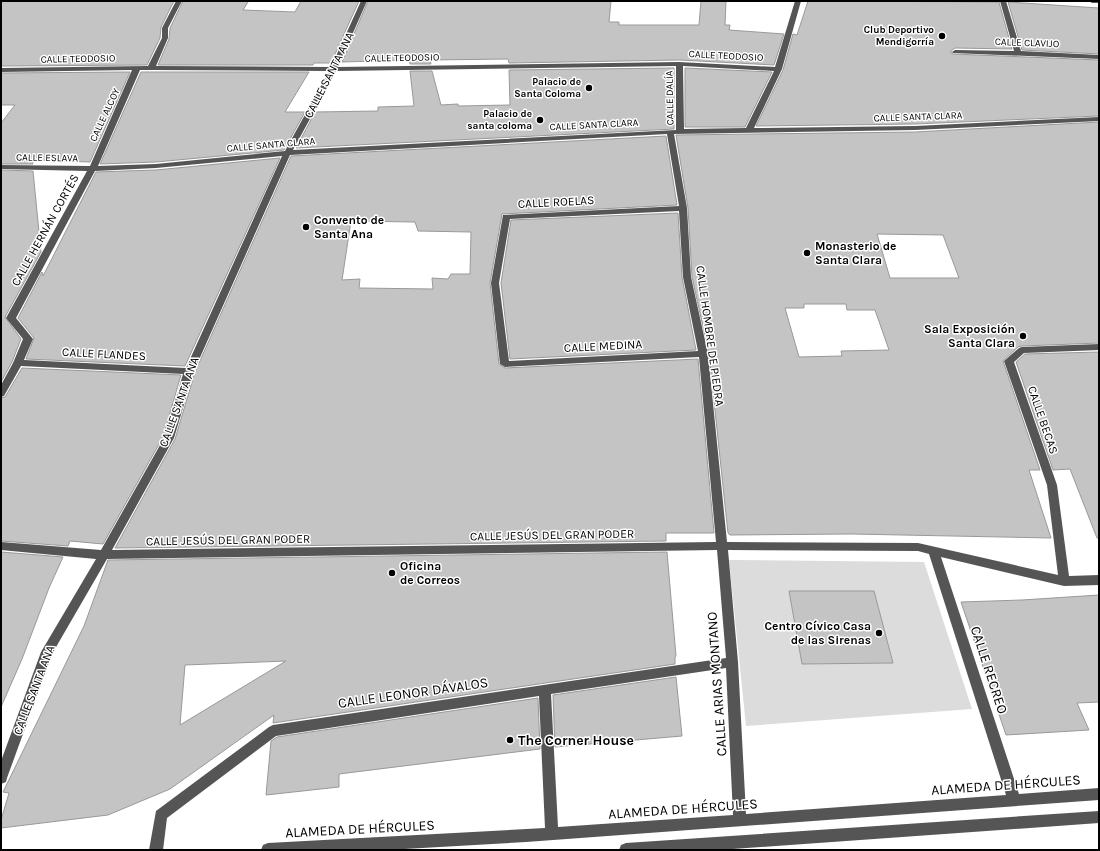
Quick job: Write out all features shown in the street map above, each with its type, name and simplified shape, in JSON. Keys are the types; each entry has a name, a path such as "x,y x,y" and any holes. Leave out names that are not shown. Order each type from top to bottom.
{"street":[{"path":"151,68 165,38 165,28 179,1"},
{"name":"CALLE SANTA ANA","path":"1,778 47,652 104,555 169,438 189,371 287,154 333,69 364,1"},
{"path":"749,130 778,69 798,1"},
{"path":"1003,1 1018,53"},
{"path":"1092,1 1099,1"},
{"name":"CALLE CLAVIJO","path":"954,52 1099,56"},
{"name":"CALLE TEODOSIO","path":"1,70 137,68 333,69 679,64 778,69"},
{"name":"CALLE DALÍA","path":"679,64 680,131"},
{"name":"CALLE ALCOY","path":"92,170 137,68"},
{"name":"CALLE SANTA CLARA","path":"92,170 156,166 287,154 485,141 680,131 915,128 1099,119"},
{"name":"CALLE HOMBRE DE PIEDRA","path":"670,132 683,208 688,277 703,354 722,546"},
{"name":"CALLE ESLAVA","path":"1,167 92,170"},
{"name":"CALLE HERNÁN CORTÉS","path":"11,318 92,170"},
{"name":"CALLE ROELAS","path":"505,364 495,283 506,217 683,208"},
{"path":"1,321 11,318 28,339 18,363 1,394"},
{"name":"CALLE BECAS","path":"1064,581 1052,485 1009,361 1022,350 1099,347"},
{"name":"CALLE MEDINA","path":"505,364 703,354"},
{"name":"CALLE FLANDES","path":"18,363 189,371"},
{"name":"CALLE JESÚS DEL GRAN PODER","path":"1,546 104,555 722,546 918,547 1064,581 1099,580"},
{"name":"CALLE ARIAS MONTANO","path":"722,546 732,662 740,821"},
{"name":"CALLE RECREO","path":"933,550 1009,780 1014,800"},
{"name":"CALLE LEONOR DÁVALOS","path":"156,850 161,815 273,730 732,662"},
{"path":"545,690 552,834"},
{"name":"ALAMEDA DE HÉRCULES","path":"268,850 552,834 1099,794"},
{"path":"626,850 1099,817"}],"shaded area":[{"path":"729,560 924,562 972,709 746,726","holes":["789,591 874,591 893,663 802,664"]}],"building":[{"path":"1,1 174,1 161,27 160,38 147,65 1,66"},
{"path":"183,1 245,1 248,2 243,10 295,12 301,1 359,1 331,63 314,63 313,65 158,65 169,39 170,28"},
{"path":"368,1 611,1 609,22 619,22 619,25 699,25 701,1 726,1 725,25 730,25 729,30 784,34 774,65 679,60 509,63 508,59 430,60 431,64 410,64 409,60 342,62"},
{"path":"808,1 999,2 1012,49 955,48 951,51 951,53 1099,60 1099,116 915,124 756,126 783,70 793,34 797,35"},
{"path":"1008,2 1099,8 1099,54 1022,50"},
{"path":"674,68 674,129 296,148 315,112 378,111 378,107 414,106 410,71 432,71 441,105 458,104 458,106 510,105 509,70"},
{"path":"685,68 772,72 745,127 685,127"},
{"path":"130,72 90,162 32,160 33,164 1,164 1,123 15,105 1,105 1,73"},
{"path":"141,72 309,72 285,112 305,112 284,150 156,162 100,164"},
{"path":"1099,122 1099,343 1022,346 1018,347 1003,361 1040,470 1029,470 1051,538 852,534 730,535 728,533 709,354 692,277 688,208 676,135 915,132","holes":["877,234 943,235 959,278 890,278","804,304 846,304 847,310 875,310 889,350 841,351 842,356 799,357 785,308 804,308"]},
{"path":"666,136 677,205 502,214 490,283 499,364 505,368 698,359 714,533 666,533 666,541 115,548 175,439 195,372 291,156","holes":["351,221 415,222 418,231 471,232 470,274 451,274 448,279 432,278 433,289 359,288 360,279 342,280"]},
{"path":"280,158 185,366 26,359 34,338 18,318 42,272 43,276 96,172 156,170"},
{"path":"1,170 33,171 41,252 5,317 21,339 12,362 1,382"},
{"path":"678,213 682,277 696,350 510,359 501,283 511,220"},
{"path":"1099,352 1099,538 1097,538 1070,469 1053,470 1016,362 1025,354"},
{"path":"22,368 181,375 163,437 103,544 70,541 68,546 1,541 1,398 5,397"},
{"path":"1,552 63,557 1,707"},
{"path":"667,552 676,656 675,664 273,723 274,715 170,789 108,815 1,828 1,820 9,793 3,792 84,626 108,560","holes":["286,661 180,725 185,665"]},
{"path":"789,591 874,591 893,663 802,664"},
{"path":"1099,595 1099,702 1077,703 1089,730 1006,735 961,602"},
{"path":"676,677 682,736 555,747 553,695"},
{"path":"538,698 540,749 339,774 339,787 266,795 271,741 277,737"}],"place":[{"name":"Club Deportivo Mendigorría","path":"942,36"},
{"name":"Palacio de Santa Coloma","path":"589,88"},
{"name":"Palacio de santa coloma","path":"540,120"},
{"name":"Convento de Santa Ana","path":"306,227"},
{"name":"Monasterio de Santa Clara","path":"807,253"},
{"name":"Sala Exposición Santa Clara","path":"1023,336"},
{"name":"Oficina de Correos","path":"392,573"},
{"name":"Centro Cívico Casa de las Sirenas","path":"879,633"},
{"name":"The Corner House","path":"510,740"}]}
